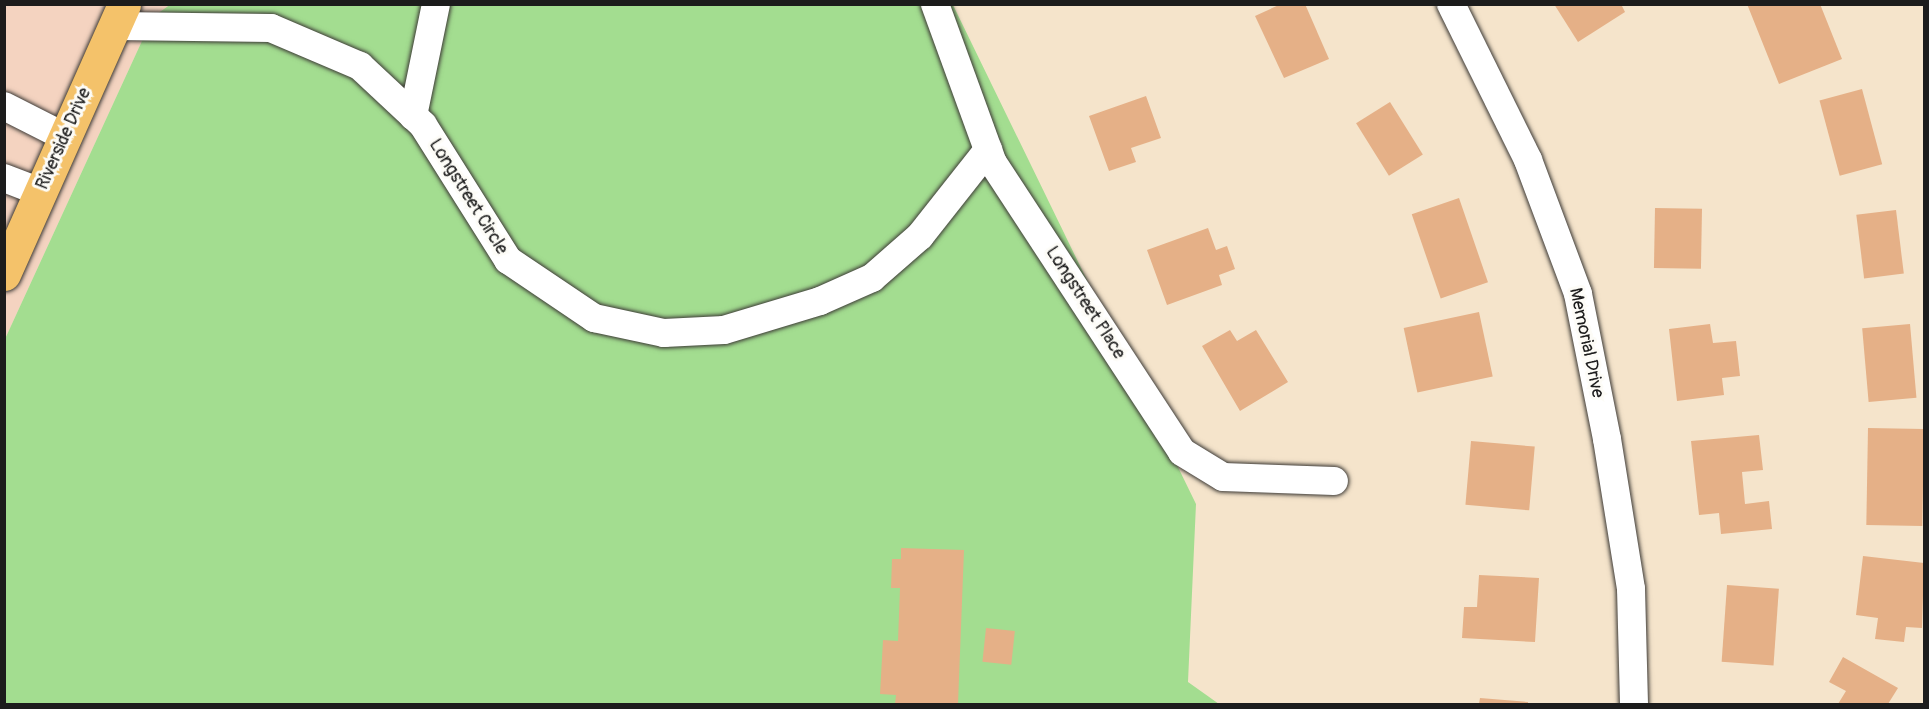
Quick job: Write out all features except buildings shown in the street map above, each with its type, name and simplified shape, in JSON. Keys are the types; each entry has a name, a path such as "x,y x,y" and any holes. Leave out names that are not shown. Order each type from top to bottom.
{"main road":[{"name":"Riverside Drive","path":"4,274 119,15"}],"street":[{"path":"413,116 436,4"},
{"name":"Longstreet Place","path":"935,4 988,150 1182,452 1223,477 1334,481"},
{"name":"Memorial Drive","path":"1451,4 1528,160 1578,294 1607,439 1631,589 1634,705"},
{"name":"Longstreet Circle","path":"119,15 198,24 256,16 272,28 360,66 423,126 508,260 594,318 664,333 724,330 819,301 872,278 920,236 988,150"},
{"path":"4,106 65,137"},
{"path":"4,178 41,192"}],"shaded area":[{"path":"5,5 171,5 153,17 5,339"}],"green space":[{"path":"171,4 953,5 1196,504 1188,682 1219,704 5,704 5,339 153,17"}]}
